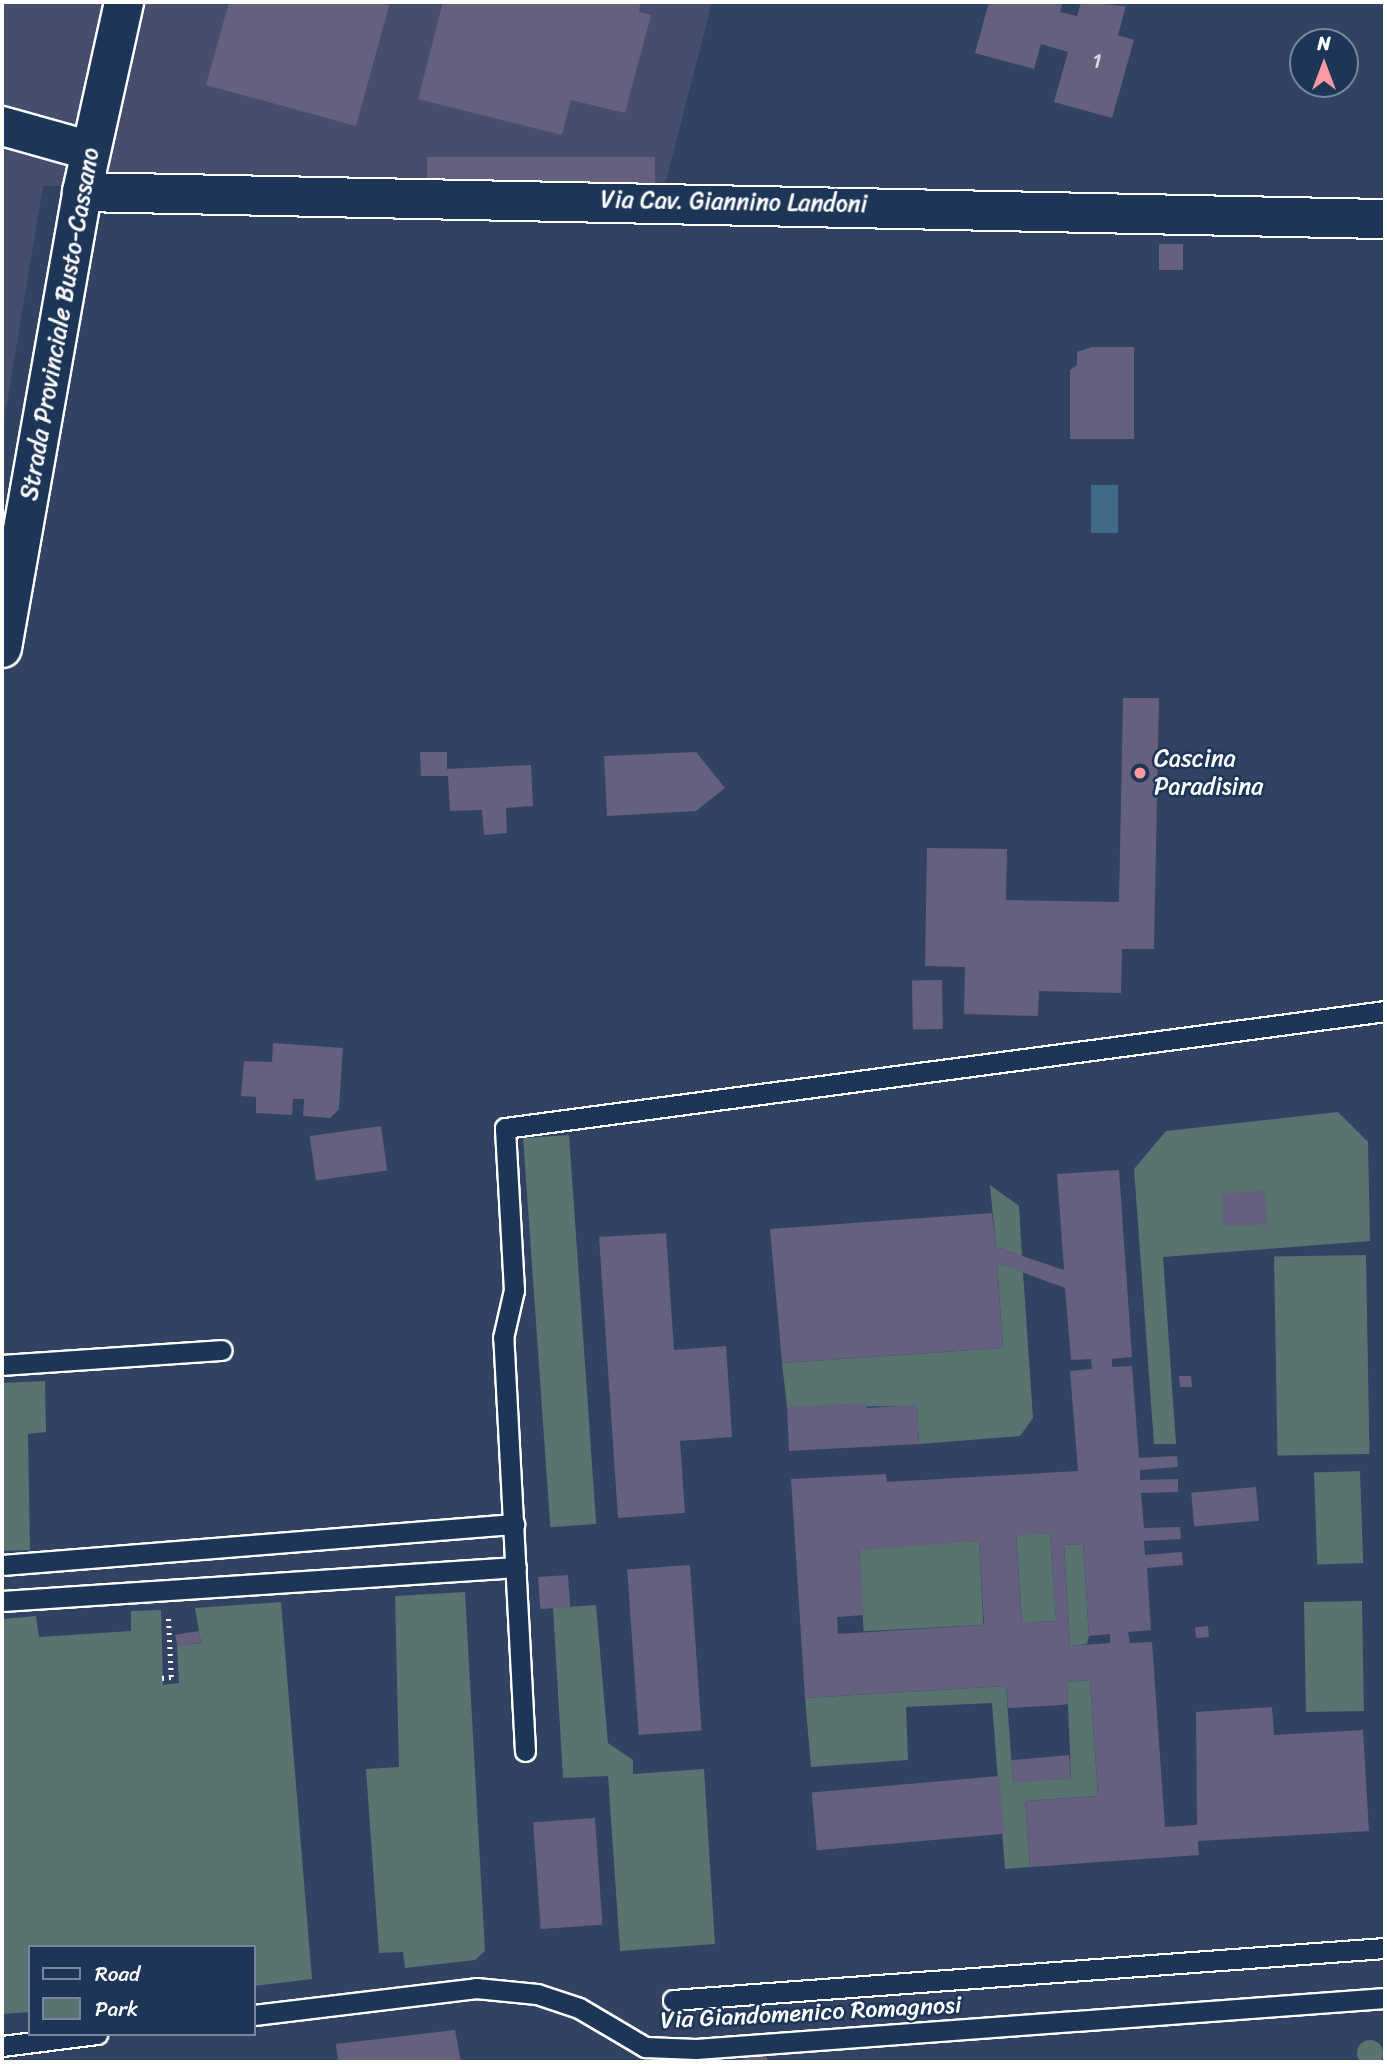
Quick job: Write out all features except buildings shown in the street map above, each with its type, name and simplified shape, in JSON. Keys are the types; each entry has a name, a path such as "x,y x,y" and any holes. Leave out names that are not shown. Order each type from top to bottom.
{"street":[{"name":"Strada Provinciale Busto-Cassano","path":"2,648 82,192 124,2"},
{"path":"2,126 91,151"},
{"name":"Via Cav. Giannino Landoni","path":"82,192 1385,219"}],"lane":[{"path":"525,1751 503,1338 514,1290 505,1128 1385,1011"},
{"path":"2,1365 221,1350"},
{"path":"2,1564 514,1524"},
{"path":"2,1601 516,1567"},
{"path":"673,2000 1385,1948"},
{"name":"Via Giandomenico Romagnosi","path":"256,2015 476,1987 537,1994 569,2005 645,2047 696,2049 1385,1998"},
{"path":"2,2046 81,2036"}],"path":[{"path":"162,1678 171,1677 167,1590"},
{"path":"1176,2062 1273,2062"}],"shaded area":[{"path":"2,2 712,2 665,185 43,186 2,434"},
{"path":"1091,485 1118,485 1118,533 1091,533"}],"green space":[{"path":"1338,1112 1368,1142 1370,1241 1163,1257 1176,1444 1154,1444 1134,1169 1166,1131"},
{"path":"569,1135 596,1524 550,1527 523,1138"},
{"path":"990,1185 1019,1206 1022,1256 996,1247"},
{"path":"1366,1255 1369,1454 1277,1456 1274,1257"},
{"path":"997,1263 1023,1272 1033,1418 1020,1436 919,1444 917,1406 787,1407 782,1363 1003,1348"},
{"path":"45,1381 46,1432 28,1434 30,1550 2,1551 2,1383"},
{"path":"1360,1471 1363,1563 1317,1565 1314,1473"},
{"path":"1050,1533 1056,1621 1022,1623 1016,1535"},
{"path":"979,1541 983,1625 864,1631 859,1547"},
{"path":"1083,1544 1089,1636 1087,1644 1070,1646 1064,1545"},
{"path":"465,1592 485,1951 475,1960 405,1968 403,1952 379,1953 366,1769 399,1767 395,1596"},
{"path":"1362,1601 1364,1711 1306,1712 1304,1602"},
{"path":"281,1602 312,1979 256,1986 256,1945 28,1945 28,2012 2,2014 2,1619 36,1616 39,1637 131,1631 131,1611 161,1610 163,1685 179,1683 177,1646 201,1643 195,1608"},
{"path":"596,1605 608,1743 633,1760 633,1774 704,1769 715,1944 620,1951 608,1776 563,1778 553,1608"},
{"path":"1090,1680 1098,1796 1025,1801 1030,1867 1005,1869 992,1703 906,1707 908,1760 811,1767 805,1698 1006,1686 1013,1782 1071,1778 1067,1682"},
{"path":"1365,2041 1375,2041 1382,2048 1382,2058 1375,2065 1365,2065 1358,2058 1358,2048"}],"place":[{"name":"Cascina Paradisina","path":"1140,773"}]}
